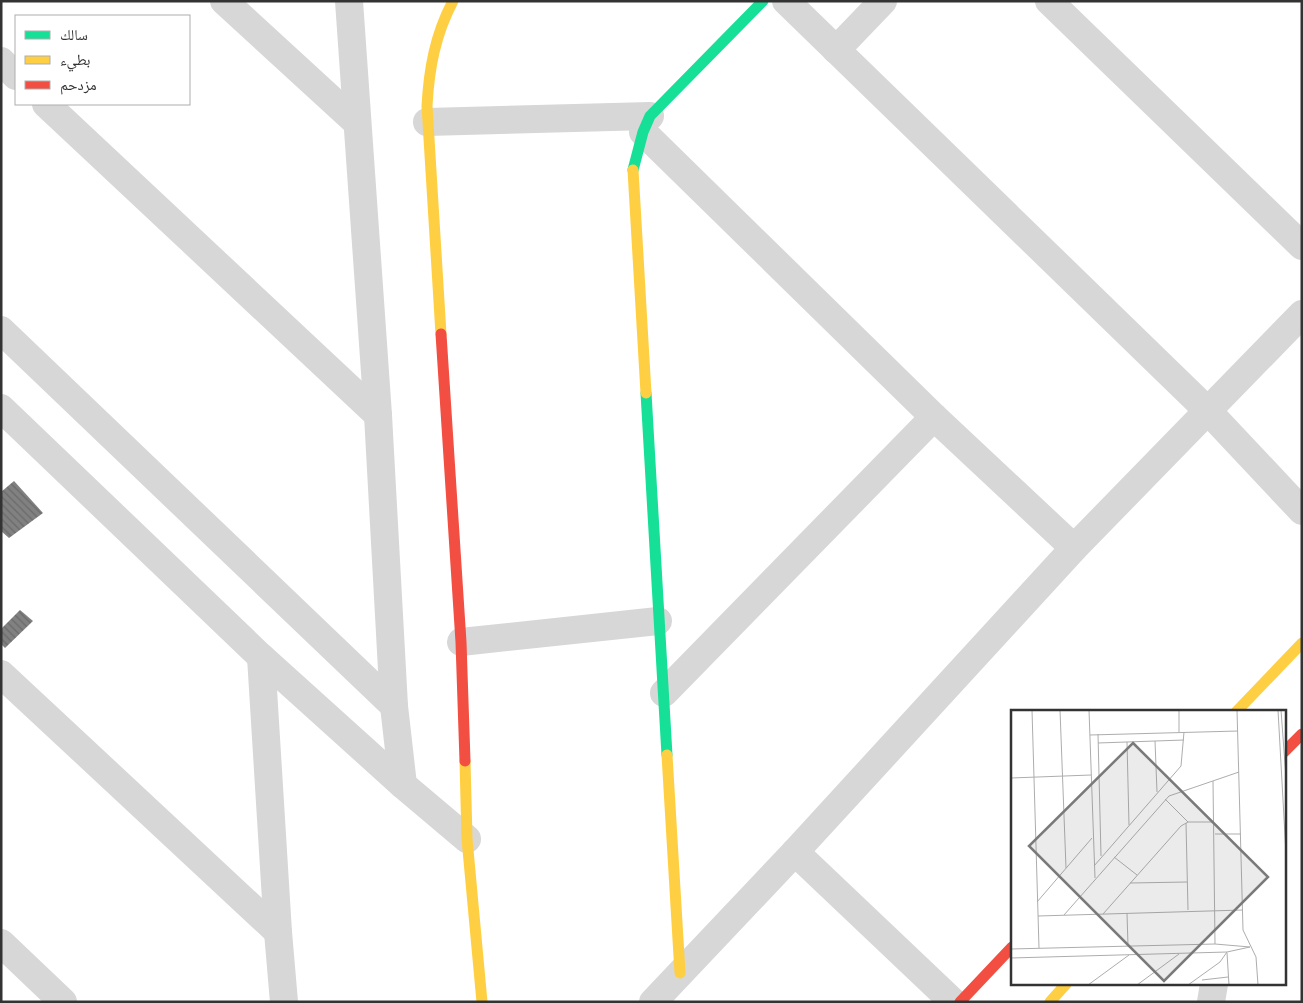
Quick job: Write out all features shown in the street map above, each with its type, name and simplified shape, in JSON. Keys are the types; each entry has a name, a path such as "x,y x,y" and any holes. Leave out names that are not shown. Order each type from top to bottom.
{"street":[{"path":"224,1 356,122"},
{"path":"349,1 378,415 394,706 403,785"},
{"path":"453,1 440,28 430,65 427,85 427,122 461,642 467,839 482,1002"},
{"path":"680,973 633,168 647,124 763,1"},
{"path":"786,1 1207,410 1302,511"},
{"path":"836,50 883,1"},
{"path":"1049,1 1302,246"},
{"path":"1,62 15,75"},
{"path":"47,105 378,415"},
{"path":"427,122 647,124 934,417 1074,548"},
{"path":"653,1002 795,852 1074,548 1302,314"},
{"path":"1,330 394,706"},
{"path":"1,408 261,657 403,785 467,839"},
{"path":"664,693 934,417"},
{"path":"461,642 658,621"},
{"path":"1238,710 1302,643"},
{"path":"261,657 284,1002"},
{"path":"1,674 278,932"},
{"path":"1286,750 1302,734"},
{"path":"795,852 953,1002"},
{"path":"1,943 63,1002"},
{"path":"960,1002 1011,948"},
{"path":"1050,1002 1064,986"},
{"path":"1212,1002 1214,986"}],"building":[{"path":"14,481 43,513 9,538 1,531 1,492"},
{"path":"20,610 33,621 5,648 1,644 1,629"}],"traffic: fast":[{"path":"633,170 643,132 650,116 763,1"},
{"path":"646,393 667,755"}],"traffic: slow":[{"path":"441,334 427,106 429,79 437,39 453,1"},
{"path":"633,170 646,393"},
{"path":"1238,710 1302,643"},
{"path":"667,755 680,973"},
{"path":"465,761 467,839 482,1002"},
{"path":"1050,1002 1064,986"}],"traffic: jam":[{"path":"441,334 461,642 465,761"},
{"path":"1286,750 1302,734"},
{"path":"960,1002 1011,948"}]}
